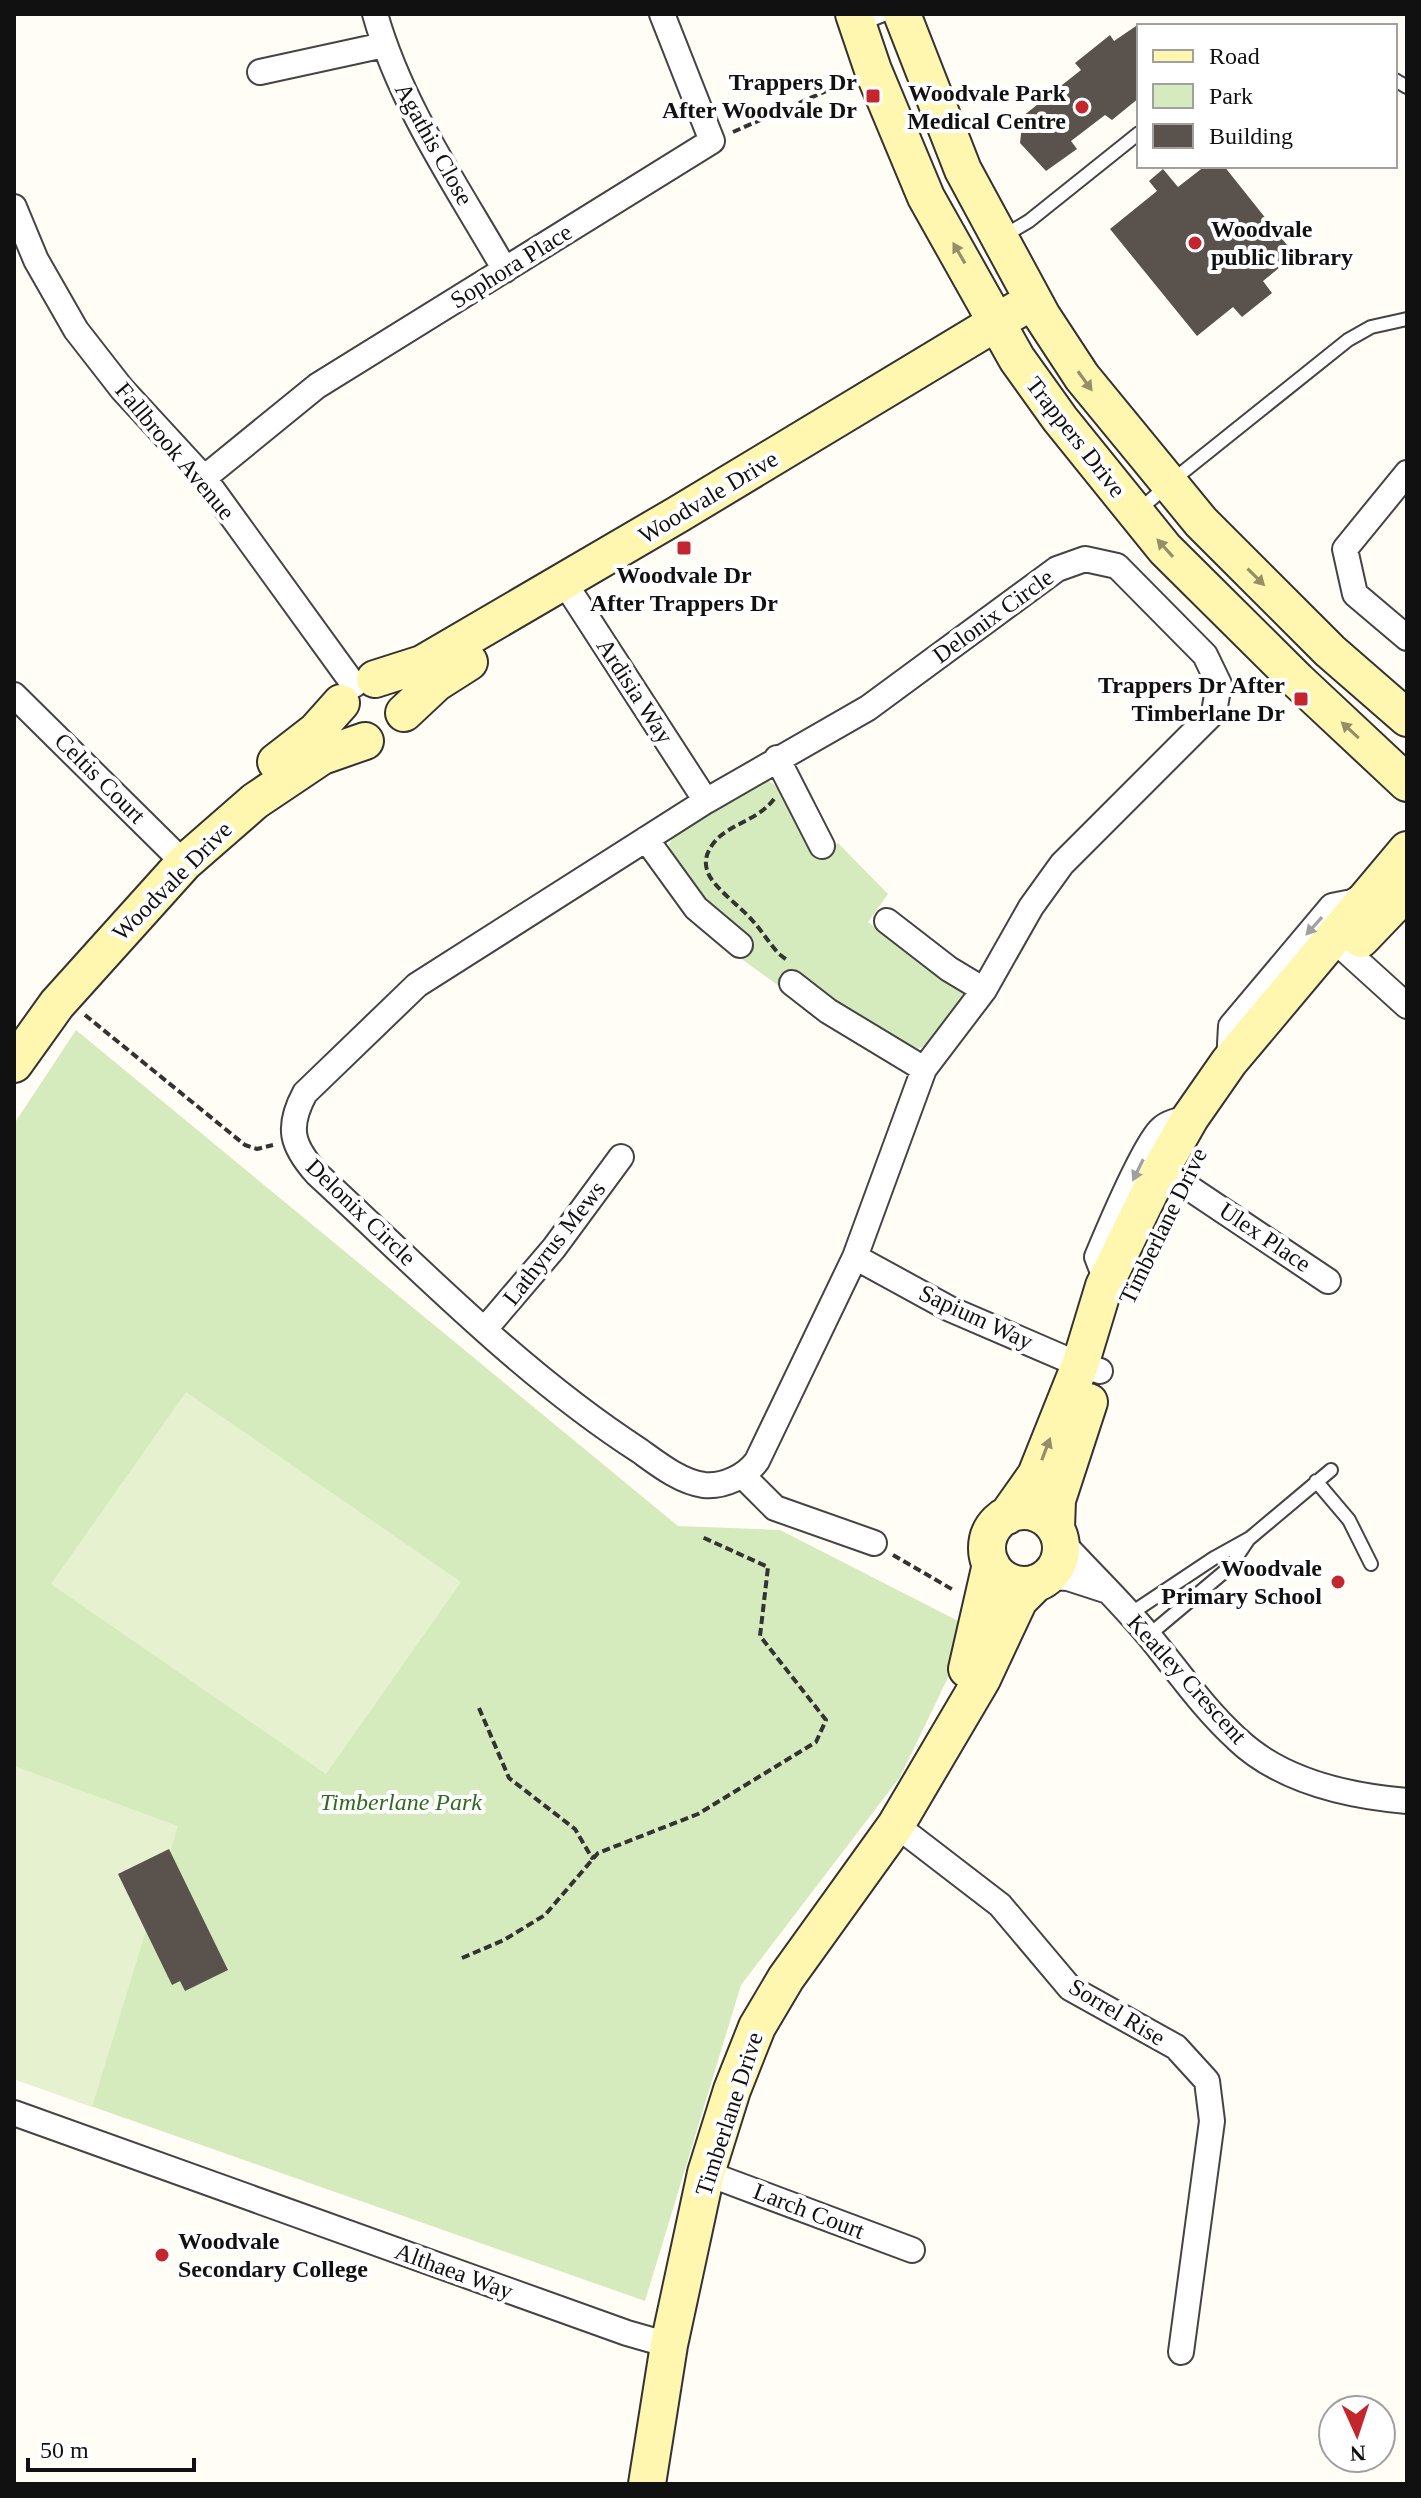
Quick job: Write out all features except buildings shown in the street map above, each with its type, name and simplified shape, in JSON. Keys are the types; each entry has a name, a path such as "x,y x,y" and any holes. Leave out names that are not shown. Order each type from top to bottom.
{"street":[{"name":"Agathis Close","path":"375,14 384,45 415,112 505,270"},
{"path":"662,14 712,141"},
{"name":"Trappers Drive","path":"902,14 963,170 1038,308 1082,377 1201,522 1330,651 1407,718"},
{"name":"Trappers Drive","path":"866,18 873,70 926,197 1017,359 1060,419 1176,560 1407,783"},
{"path":"260,72 384,45"},
{"name":"Sophora Place","path":"204,478 317,386 712,141"},
{"name":"Fallbrook Avenue","path":"14,207 25,265 122,389 204,478 357,689"},
{"name":"Woodvale Drive","path":"17,1044 57,1004 178,856 244,787 316,731 357,689 422,664 568,590 777,470 1038,308"},
{"path":"1407,473 1345,549 1355,594 1407,638"},
{"name":"Delonix Circle","path":"1085,559 1117,566 1205,655 1219,684 1214,712 1062,864 1031,907 984,990 924,1069 855,1257 766,1446 751,1469 742,1475 717,1485 704,1485 669,1471 579,1411 317,1174 298,1150 293,1137 297,1107 305,1093 417,985 777,758 868,708 1057,569 1085,559"},
{"name":"Woodvale Drive","path":"404,713 436,683 568,590"},
{"name":"Ardisia Way","path":"568,590 706,801"},
{"path":"384,682 399,694 404,713 401,723 386,739 365,741 348,731 341,714 357,689 384,682"},
{"name":"Celtis Court","path":"14,695 178,856"},
{"name":"Woodvale Drive","path":"178,856 322,756 365,741"},
{"path":"777,758 822,846"},
{"path":"646,839 696,908 740,945"},
{"name":"Timberlane Drive","path":"1007,1516 1036,1475 1124,1304 1190,1118 1229,1062 1392,888 1407,850"},
{"name":"Timberlane Drive","path":"1229,1062 1231,1026 1332,906 1392,888"},
{"path":"887,921 949,969 984,990"},
{"path":"1340,945 1407,1006"},
{"name":"Timberlane Drive","path":"1104,1286 1170,1174 1301,1002 1340,945"},
{"path":"790,972 828,1011 924,1069"},
{"name":"Timberlane Drive","path":"1058,1535 1057,1500 1090,1368 1104,1286 1104,1275 1097,1257 1144,1156 1160,1129 1190,1118"},
{"name":"Lathyrus Mews","path":"485,1329 554,1248 621,1157"},
{"name":"Ulex Place","path":"1170,1174 1328,1281"},
{"name":"Sapium Way","path":"855,1257 950,1309 1090,1368"},
{"path":"742,1475 775,1508 874,1543"},
{"path":"1028,1512 1048,1520 1058,1535 1059,1561 1042,1580 1015,1584 1005,1580 991,1564 988,1542 998,1522 1007,1516 1028,1512"},
{"name":"Keatley Crescent","path":"1058,1535 1149,1635 1212,1714 1239,1741 1289,1773 1362,1797 1407,1801"},
{"name":"Timberlane Drive","path":"940,1746 972,1654 991,1564"},
{"name":"Keatley Crescent","path":"1042,1580 1068,1578 1107,1591"},
{"name":"Timberlane Drive","path":"647,2484 669,2345 706,2173 732,2090 757,2027 809,1944 896,1825 982,1679 1019,1600 1042,1580"},
{"name":"Sorrel Rise","path":"896,1825 1000,1905 1070,1988 1176,2047 1207,2081 1212,2121 1181,2352"},
{"name":"Althaea Way","path":"14,2113 627,2333 669,2345"},
{"name":"Larch Court","path":"706,2173 912,2250"}],"lane":[{"path":"1000,238 1029,221 1137,135"},
{"path":"1136,513 1348,340 1371,327 1407,319"},
{"path":"1130,1614 1250,1538 1331,1470"},
{"path":"1316,1481 1349,1520 1371,1564"},
{"path":"1149,1635 1230,1567 1250,1538"}],"path":[{"path":"712,141 873,70"},
{"path":"788,781 770,804 752,819 721,835 710,846 705,861 707,873 714,883 739,905 790,972"},
{"path":"74,1006 245,1145 267,1148 293,1137"},
{"path":"479,1708 509,1778 575,1829 592,1858 698,1814 816,1742 826,1720 760,1636 768,1567 702,1537"},
{"path":"874,1543 962,1595"},
{"path":"462,1958 504,1940 545,1915 598,1853"}],"green space":[{"path":"767,780 789,802 817,853 838,843 888,894 868,922 965,992 965,999 927,1047 917,1048 848,1015 792,971 779,986 736,955 707,904 670,853 669,845 673,837"},
{"name":"Timberlane Park","path":"76,1030 678,1526 780,1530 972,1628 900,1777 741,1985 645,2301 14,2079 14,1124"},
{"path":"186,1392 461,1582 326,1774 51,1584"},
{"path":"14,1766 178,1826 92,2107 14,2079"}],"place":[{"name":"Trappers Dr After Woodvale Dr","path":"873,96"},
{"name":"Woodvale Park Medical Centre","path":"1082,107"},
{"name":"Woodvale public library","path":"1195,243"},
{"name":"Woodvale Dr After Trappers Dr","path":"684,548"},
{"name":"Trappers Dr After Timberlane Dr","path":"1301,699"},
{"name":"Woodvale Primary School","path":"1338,1582"},
{"name":"Woodvale Secondary College","path":"162,2255"}]}
